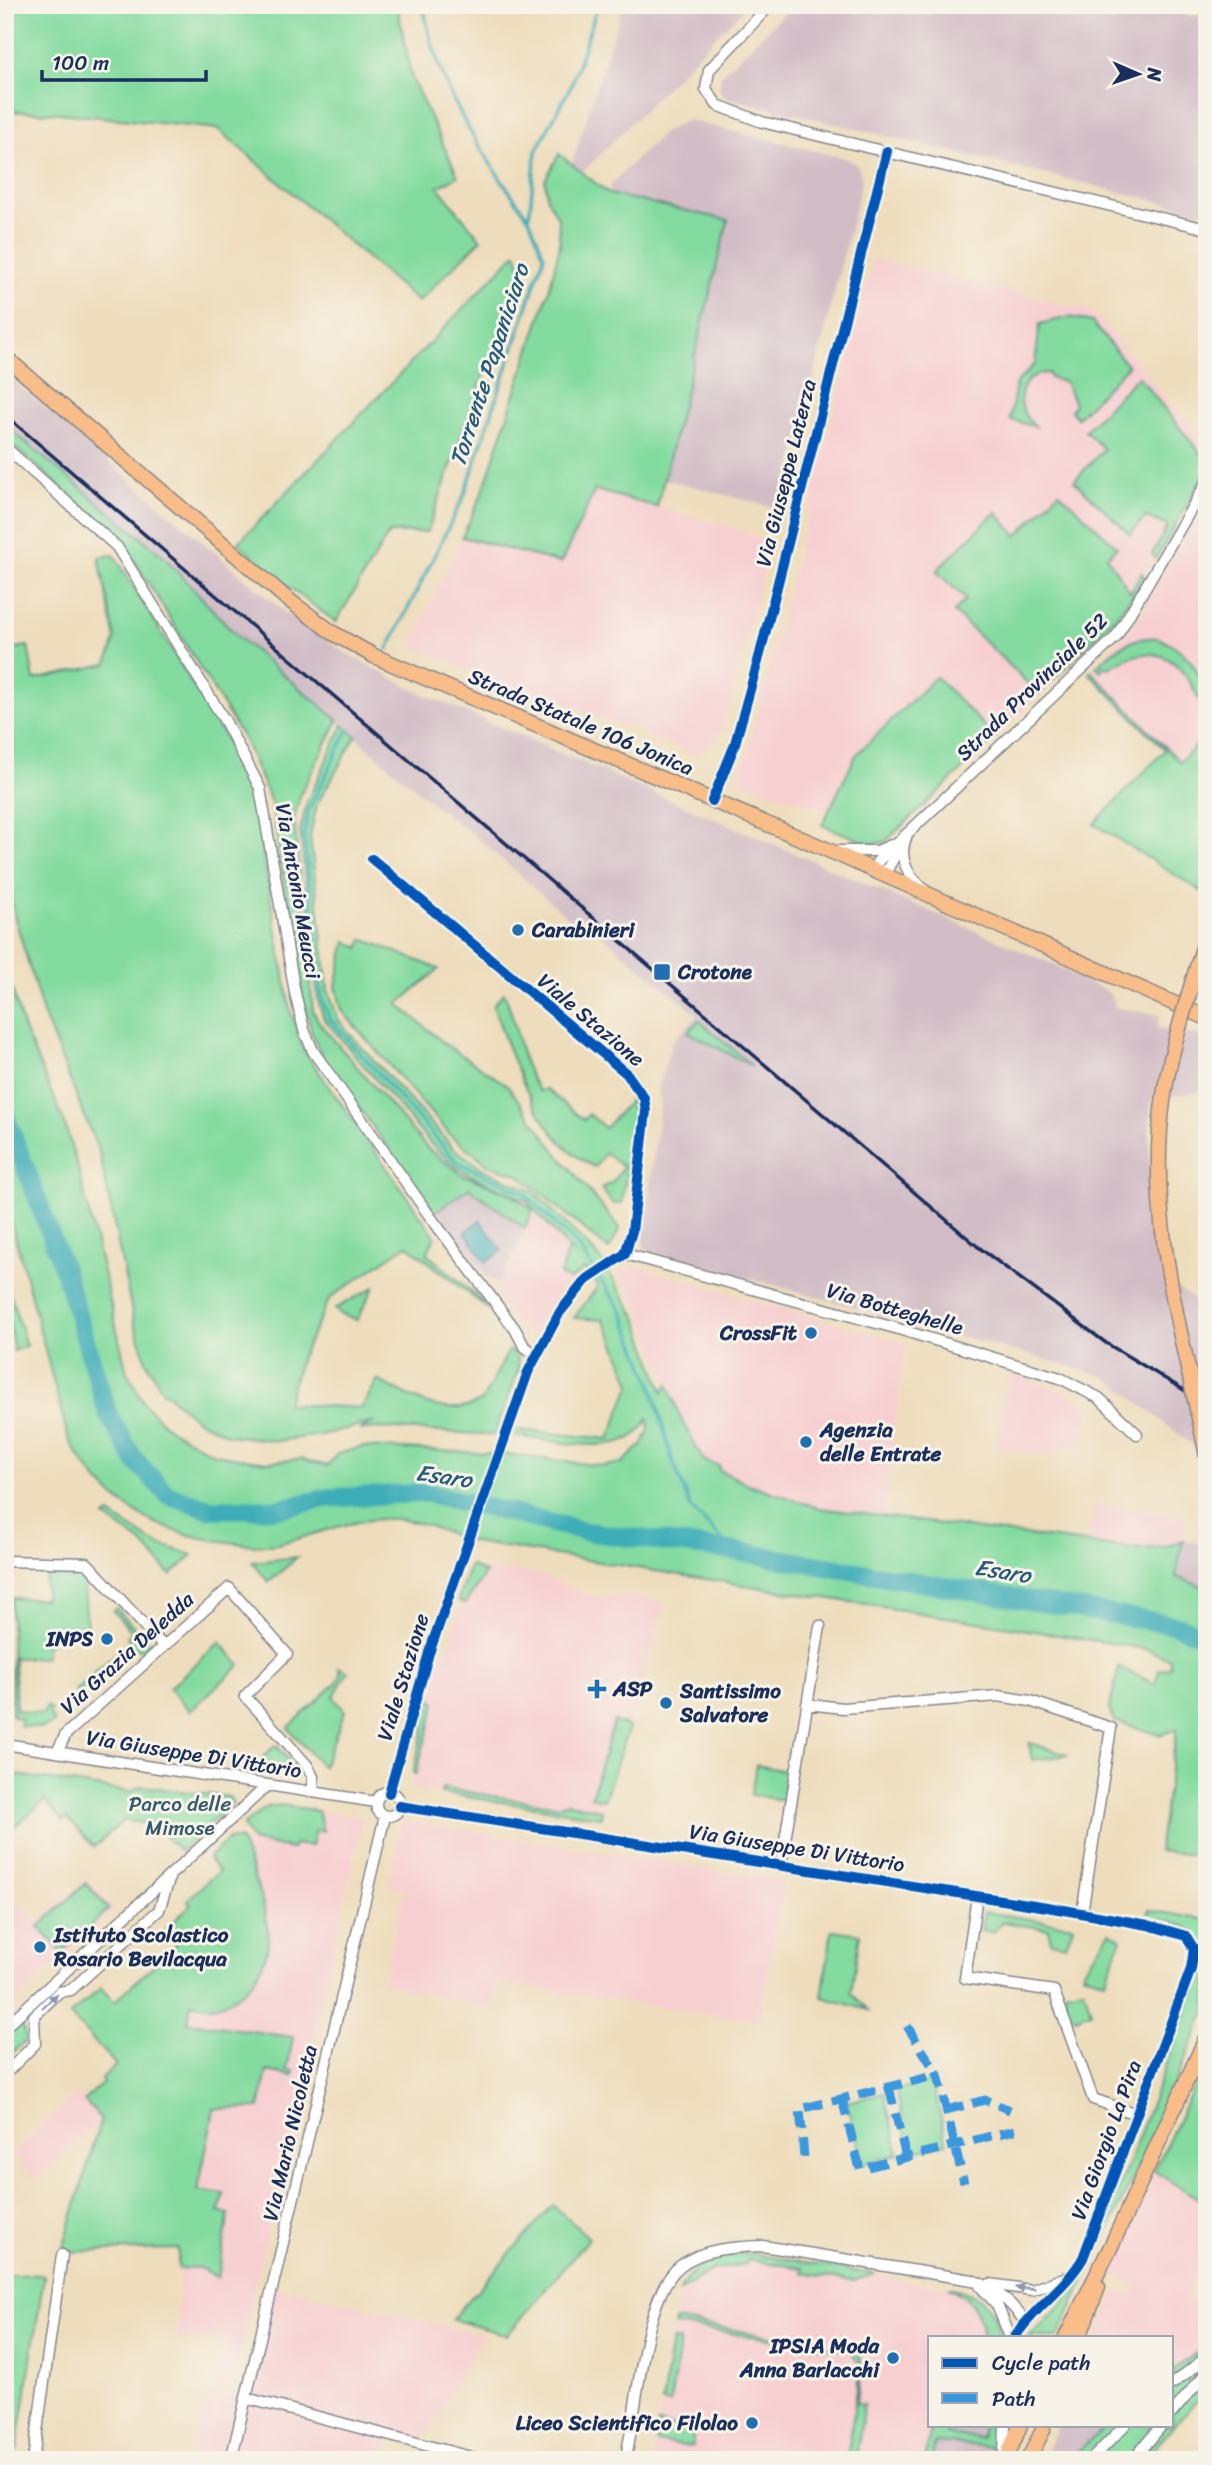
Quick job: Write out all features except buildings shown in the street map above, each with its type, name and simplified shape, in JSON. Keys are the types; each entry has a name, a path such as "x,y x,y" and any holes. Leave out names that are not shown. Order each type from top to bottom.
{"main road":[{"name":"Strada Statale 106 Jonica","path":"5,357 275,589 333,633 374,656 828,850 1148,995 1207,1018"},
{"path":"1207,935 1163,1101 1159,1182 1170,1274 1207,1456"},
{"path":"1148,995 1207,1011"},
{"path":"1066,2336 1114,2240 1207,2036"},
{"path":"1079,2336 1114,2240"},
{"path":"1005,2460 1021,2426"},
{"path":"1023,2426 1032,2431 1046,2427"},
{"path":"1028,2460 1046,2427"}],"street":[{"path":"770,5 709,70 706,89 717,105 762,122 1207,229"},
{"name":"Via Giuseppe Laterza","path":"712,801 734,747 760,654 887,151"},
{"name":"Via Antonio Meucci","path":"5,447 117,547 225,721 263,800 295,993 304,1030 313,1051 429,1215 515,1329 524,1346 536,1355"},
{"name":"Strada Provinciale 52","path":"908,834 1116,637 1207,482"},
{"path":"828,850 877,850 894,844 908,834"},
{"path":"876,872 888,868 908,834"},
{"path":"908,834 901,855 905,867 915,882 938,901"},
{"name":"Viale Stazione","path":"372,859 639,1087 646,1111 632,1231 625,1254"},
{"path":"536,1355 561,1312 586,1280 625,1254"},
{"name":"Via Botteghelle","path":"625,1254 895,1328 1060,1378 1099,1398 1137,1434"},
{"name":"Viale Stazione","path":"389,1793 418,1687 456,1573 507,1425 536,1355"},
{"path":"5,1561 87,1563 163,1646"},
{"name":"Via Grazia Deledda","path":"57,1752 66,1734 229,1588 287,1654 245,1696 307,1765 313,1777 313,1793"},
{"path":"781,1865 820,1626"},
{"path":"807,1704 843,1708 998,1696 1030,1701 1111,1728 1082,1913"},
{"name":"Via Giuseppe Di Vittorio","path":"5,1744 376,1802"},
{"path":"5,2027 268,1785"},
{"path":"389,1793 396,1796 399,1806 396,1813 385,1816 379,1812 376,1802 382,1794 389,1793"},
{"name":"Via Giuseppe Di Vittorio","path":"399,1806 1082,1913 1156,1927 1186,1936"},
{"name":"Via Mario Nicoletta","path":"231,2460 385,1816"},
{"path":"5,2074 36,2044 34,2016 59,1992 71,1990 159,1910 169,1878"},
{"path":"977,1896 965,1978 1054,1991 1093,2099 1136,2114"},
{"name":"Via Giorgio La Pira","path":"1014,2336 1025,2321 1058,2293 1083,2258 1191,1969 1194,1949 1186,1936"},
{"path":"625,2460 653,2311 665,2285 680,2266 705,2253 730,2247 763,2246 1032,2290 1074,2273"},
{"path":"33,2460 62,2255"},
{"path":"972,2280 992,2288 1008,2299 1025,2321"},
{"path":"972,2280 993,2300 1013,2336"},
{"path":"1174,2382 1207,2357"},
{"path":"1174,2411 1207,2372"},
{"path":"246,2398 482,2460"},
{"path":"1005,2426 1005,2460"},
{"path":"1091,2460 1124,2426"},
{"path":"1133,2460 1161,2426"}],"shaded area":[{"path":"623,5 747,5 582,173 572,163"},
{"path":"793,5 1136,5 1207,18 1207,213 724,97 719,89 721,75"},
{"path":"687,120 848,159 858,166 862,179 784,499 772,507 664,479 728,221 609,194 611,184 663,133"},
{"path":"873,259 1089,310 1207,447 1207,469 1125,606 996,738 936,677 856,755 827,811 740,781"},
{"path":"5,373 288,615 347,654 416,691 1048,962 1110,993 1116,1008 1160,1015 1157,1028 1207,1037 1207,1090 1151,1099 1149,1127 1150,1201 1164,1280 1207,1308 1207,1453 1196,1448 1105,1376 645,1250 643,1242 660,1104 658,1085 673,1041 698,1015 578,916 573,922 473,834 437,807 237,636 163,556 5,425"},
{"path":"595,490 748,532 761,541 765,549 766,562 722,731 709,746 695,755 644,735 642,730 628,724 626,728 546,695 543,701 412,646 462,537 561,563"},
{"path":"1207,503 1207,895 1094,824 1165,750 1089,673 1135,624"},
{"path":"469,1188 525,1228 500,1284 485,1275 438,1210"},
{"path":"533,1210 585,1269 559,1293 533,1338 514,1321 496,1296"},
{"path":"633,1266 905,1343 884,1515 800,1503 748,1484 719,1470 719,1466 703,1460 680,1417 639,1305 618,1272"},
{"path":"1009,1374 1045,1384 1073,1397 1090,1409 1078,1448 1056,1445 1055,1456 997,1448"},
{"path":"1094,1504 1184,1517 1183,1540 1164,1547 1132,1549 1088,1543"},
{"path":"1207,1515 1207,1588 1176,1577 1183,1540 1203,1543 1203,1518"},
{"path":"510,1570 542,1575 582,1593 600,1597 637,1596 665,1604 601,1817 410,1788 441,1651 448,1653 459,1612 485,1573"},
{"path":"281,1805 363,1818 231,2389 215,2385 226,2343 214,2339 177,2338 179,2249 62,2252 101,2120 35,2179 12,2154 78,2093 84,2100 103,2083 101,2079 116,2065 241,1840 251,1841 249,1820 267,1807"},
{"path":"403,1821 784,1881 758,2021 498,1983 490,2009 383,1983 405,1890 388,1885"},
{"name":"Istituto Scolastico Rosario Bevilacqua","path":"87,1879 115,1909 5,2011 5,1892 37,1922"},
{"path":"1154,2171 1207,2204 1207,2257 1184,2297 1207,2310 1207,2345 1174,2370 1174,2336 1093,2336 1117,2290 1132,2297 1137,2287 1112,2273 1111,2268"},
{"path":"753,2253 957,2289 982,2298 993,2312 999,2336 928,2336 928,2426 937,2426 932,2460 652,2460 676,2314 685,2280 697,2268 713,2260"},
{"path":"273,2286 483,2335 421,2443 394,2435 380,2460 191,2460 208,2393 246,2398"},
{"path":"937,2426 997,2426 994,2460 932,2460"},
{"path":"1057,2426 1106,2426 1068,2460 1043,2460"}],"green space":[{"path":"5,5 397,5 412,79 458,176 438,187 481,240 418,302 218,129 60,113 5,111"},
{"path":"559,154 609,194 728,220 657,507 595,490 561,563 462,537 482,494 549,290 560,245 558,218 547,198 545,180"},
{"path":"516,253 522,270 427,532 389,533 336,622 291,589 238,543"},
{"path":"1069,317 1092,322 1128,366 1077,418 1071,411 1075,403 1065,382 1050,378 1049,373 1038,375 1030,379 1021,394 1024,412 1037,427 1010,420 1016,383 1035,364 1040,324"},
{"path":"1138,376 1207,461 1207,469 1156,559 1152,554 1168,526 1146,517 1130,534 1074,481 1104,449 1085,431"},
{"path":"5,425 163,556 237,636 338,720 301,793 294,818 313,1011 320,1024 428,1149 463,1175 511,1194 533,1210 525,1228 469,1188 435,1212 324,1060 312,1034 301,990 271,802 244,740 132,556 106,526 5,439"},
{"path":"1059,492 1117,547 1107,557 1130,592 1142,573 1145,578 1116,617 1039,694 954,612 966,599 936,571 996,512 1017,536"},
{"path":"114,555 232,749 254,801 290,1009 304,1051 435,1236 427,1254 491,1311 407,1245 330,1298 301,1357 287,1404 362,1408 377,1380 428,1404 455,1408 468,1406 482,1401 509,1350 517,1355 519,1369 494,1435 379,1428 359,1430 374,1422 321,1435 278,1441 228,1435 197,1420 162,1390 146,1361 134,1322 100,1155 43,1013 15,918 5,872 5,650 28,646 34,680 107,664 115,639 99,557"},
{"path":"1158,638 1177,648 1196,668 1205,697 1199,700 1183,672 1163,657 1139,655 1109,668 1103,666 1101,671 1096,667 1124,645 1140,639"},
{"path":"1091,671 1180,762 1207,735 1207,895 1094,824 1165,750 1089,673"},
{"path":"936,677 996,738 885,842 870,844 822,825 856,755"},
{"path":"343,725 356,736 317,804 310,836 328,990 338,1019 454,1149 485,1170 533,1191 600,1258 637,1318 663,1392 668,1384 680,1417 703,1460 719,1466 719,1470 748,1484 819,1508 1132,1549 1164,1547 1183,1540 1176,1577 1207,1588 1207,1856 1158,1851 1177,1729 1160,1735 1114,1721 1109,1709 1119,1667 1155,1684 1159,1670 1170,1668 1171,1660 1147,1649 473,1542 406,1520 365,1521 272,1545 203,1538 178,1532 134,1512 97,1480 68,1437 5,1198 5,964 23,1027 63,1119 78,1168 127,1372 145,1405 168,1428 214,1454 266,1462 302,1459 327,1466 337,1454 362,1447 503,1454 604,1466 622,1463 642,1445 649,1431 648,1417 640,1431 627,1440 609,1444 590,1445 514,1436 517,1430 609,1439 631,1384 603,1320 574,1318 598,1286 585,1269 570,1280 560,1275 568,1248 574,1254 526,1200 455,1166 431,1144 324,1019 318,1000 300,831 307,802"},
{"path":"363,939 439,969 398,1004 445,1044 507,1085 557,1153 620,1228 609,1250 517,1174 491,1166 451,1136 342,1011 336,986 346,941 359,948"},
{"path":"504,993 526,1066 539,1091 546,1089 584,1120 589,1114 605,1128 628,1103 630,1096 634,1116 622,1204 613,1204 601,1188 612,1183 623,1167 605,1153 595,1167 576,1155 558,1139 530,1097 493,1005"},
{"path":"699,1020 752,1066 688,1032"},
{"path":"5,1276 26,1346 14,1351 5,1302"},
{"path":"374,1287 357,1320 340,1314 335,1309"},
{"path":"110,1514 154,1543 193,1555 171,1575 141,1542 105,1517"},
{"path":"297,1557 269,1582 252,1562"},
{"path":"470,1565 485,1573 465,1604 458,1600"},
{"path":"46,1572 80,1573 91,1579 84,1586 87,1630 83,1634 61,1634 46,1647 45,1658 14,1658 16,1710 43,1714 47,1706 51,1710 49,1712 54,1723 42,1728 20,1726 21,1718 12,1716 11,1598 45,1599"},
{"path":"116,1608 150,1644 144,1650 129,1648 78,1694 74,1691 130,1641 127,1637 132,1632 113,1611"},
{"path":"220,1642 240,1665 190,1711 169,1688"},
{"path":"339,1667 348,1672 333,1697 345,1711 323,1767 288,1728 337,1682 341,1675"},
{"path":"431,1699 436,1703 416,1774 413,1773"},
{"path":"614,1721 629,1727 604,1800 591,1797"},
{"path":"1029,1743 1069,1755 1032,1760"},
{"path":"276,1745 295,1767 268,1764 263,1757"},
{"path":"756,1765 787,1771 783,1800 751,1795"},
{"name":"Parco delle Mimose","path":"5,1773 130,1792 141,1786 229,1797 233,1803 180,1851 153,1825 124,1820 94,1847 67,1818 63,1821 45,1800 5,1835"},
{"path":"442,1788 558,1806 569,1803 602,1810 601,1817 441,1793"},
{"path":"281,1805 318,1811 323,1831 315,1830 311,1846 294,1844 292,1849 252,1841 243,1825 267,1807"},
{"path":"229,1839 241,1840 260,1895 268,1929 266,1955 255,1978 236,1996 212,2006 191,2003 188,2022 293,2037 287,2070 294,2071 293,2076 267,2071 259,2108 214,2109 198,2190 224,2194 219,2212 229,2214 218,2278 202,2269 178,2268 178,2249 62,2252 101,2119 84,2100 103,2083 101,2079 116,2065 70,2015 101,1988 114,2002 177,1944 165,1930 191,1904 187,1900 219,1871 208,1858"},
{"path":"86,1883 109,1909 62,1952 39,1927"},
{"path":"1149,1910 1207,1920 1207,2009 1140,2163 1058,2336 1030,2336 1073,2294 1096,2249 1202,1969 1201,1944 1190,1929 1148,1917"},
{"path":"984,1912 1073,1926 1066,1945 1051,1942 1048,1929 1003,1922 993,1932 981,1930"},
{"path":"832,1930 860,1934 851,1993 868,2010 822,1997"},
{"path":"1110,1932 1121,1939 1105,1981 1082,1973"},
{"path":"1084,1989 1091,2012 1076,2018 1065,2009 1065,1991"},
{"path":"21,2023 27,2040 5,2058 5,2034"},
{"path":"1207,2059 1207,2204 1154,2171"},
{"path":"932,2081 947,2143 911,2152 896,2090"},
{"path":"884,2093 899,2154 863,2164 847,2102"},
{"path":"553,2205 589,2238 507,2335 452,2319"},
{"path":"746,2253 874,2274 853,2281 802,2273 803,2268 748,2260 746,2264 712,2270 680,2291 698,2268 716,2259"},
{"path":"5,2276 44,2276 17,2450 5,2449"},
{"path":"948,2287 968,2293 984,2302 994,2317 999,2336 982,2336 980,2320 974,2306"},
{"path":"675,2320 858,2351 862,2363 857,2403 864,2404 856,2460 847,2460 860,2365 850,2351 674,2325"},
{"path":"672,2340 680,2341 670,2403 662,2402"},
{"path":"1207,2345 1207,2393 1174,2426 1174,2370"},
{"path":"658,2424 694,2430 692,2447 656,2442"},
{"path":"931,2426 946,2426 946,2434 981,2438 983,2426 997,2426 997,2447 935,2442 932,2460 925,2460"},
{"path":"1106,2426 1174,2426 1144,2460 1068,2460"}],"water":[{"path":"480,1220 502,1251 486,1262 465,1232"}],"waterway":[{"path":"423,5 439,64 462,117 528,217"},
{"name":"Torrente Papaniciaro","path":"388,649 464,496 544,256 529,218 536,151 571,86 598,5"},
{"name":"Torrente Papaniciaro","path":"348,730 309,809 304,834 322,999 330,1019 456,1161 524,1193 578,1246 623,1313 652,1386 671,1456 691,1508 734,1551"},
{"name":"Esaro","path":"5,1114 64,1270 108,1414 134,1459 168,1495 210,1509 278,1509 327,1498 427,1493 588,1532 734,1551 1175,1625 1207,1637"}],"railway":[{"path":"5,415 977,1246 1106,1343 1207,1404"}],"marked path":[{"path":"907,2026 938,2075 964,2183"},
{"path":"804,2157 800,2109 938,2075"},
{"path":"889,2087 906,2157"},
{"path":"842,2099 860,2169 1015,2130"},
{"path":"946,2110 985,2100 1010,2110"}],"cycle path":[{"path":"712,801 734,747 760,654 887,151"},
{"path":"372,859 627,1074 644,1098 646,1111 632,1231 625,1254 586,1280 560,1312 528,1372 429,1653 389,1793"},
{"path":"399,1806 1047,1907 1148,1925 1186,1936 1194,1949 1191,1969 1083,2258 1016,2336"}],"place":[{"name":"Carabinieri","path":"518,930"},
{"name":"Crotone","path":"662,972"},
{"name":"CrossFit","path":"811,1333"},
{"name":"Agenzia delle Entrate","path":"806,1442"},
{"name":"INPS","path":"107,1639"},
{"name":"ASP","path":"597,1689"},
{"name":"Santissimo Salvatore","path":"666,1703"},
{"name":"Istituto Scolastico Rosario Bevilacqua","path":"40,1947"},
{"name":"IPSIA Moda Anna Barlacchi","path":"893,2358"},
{"name":"Liceo Scientifico Filolao","path":"752,2423"}]}
